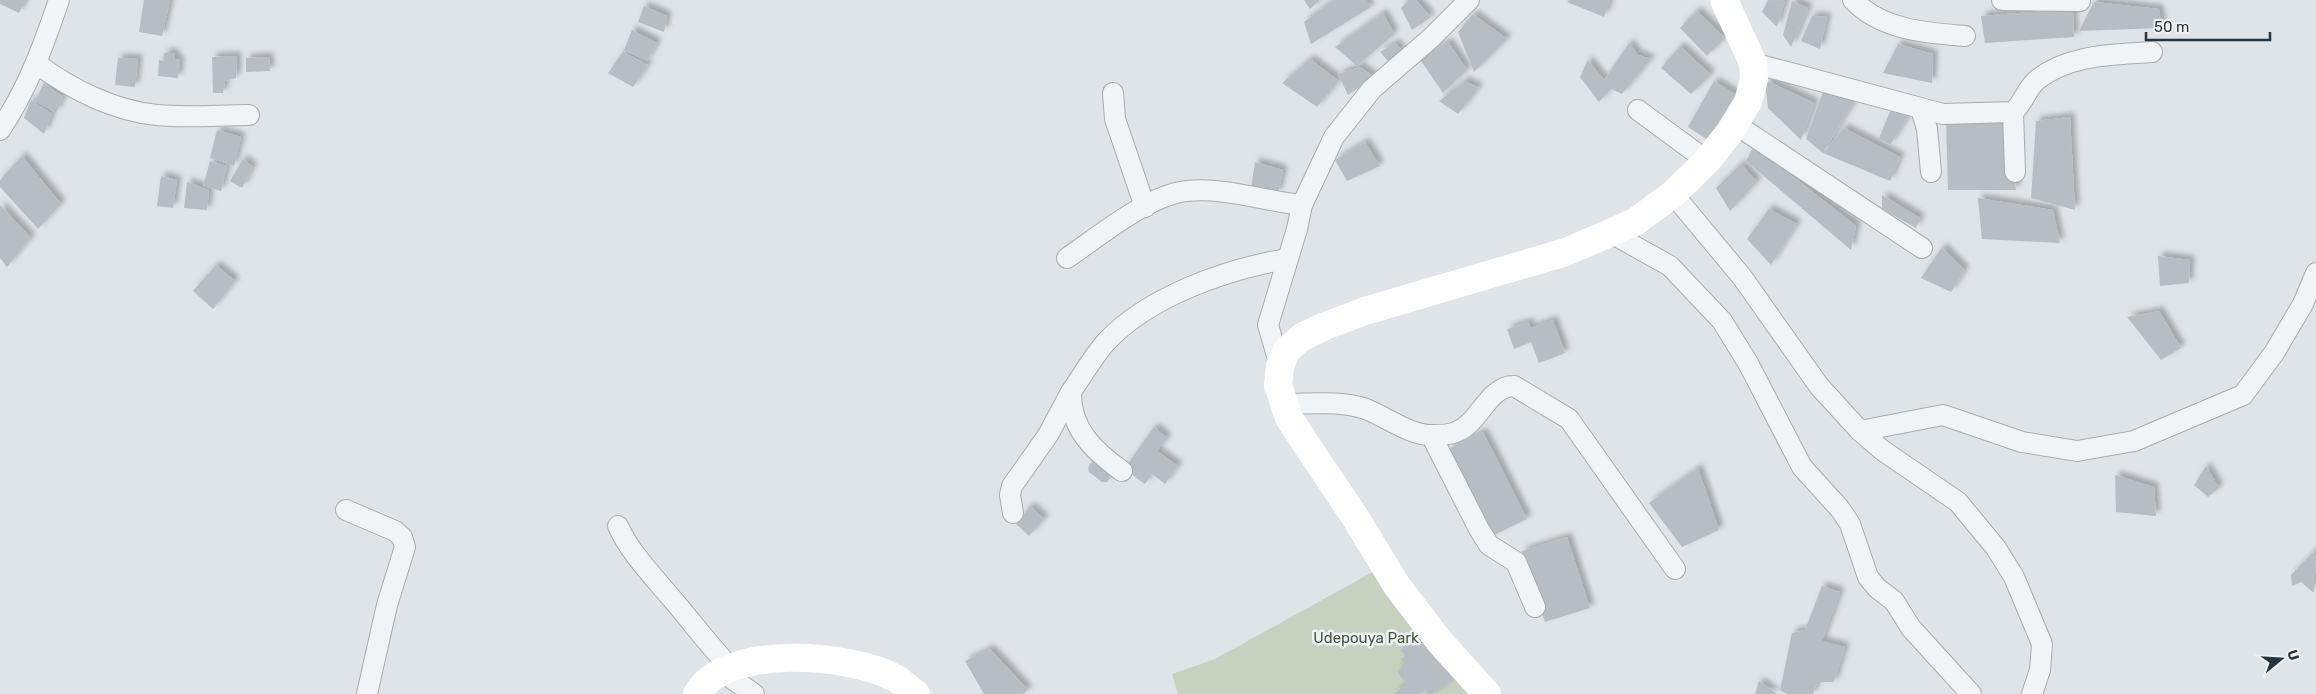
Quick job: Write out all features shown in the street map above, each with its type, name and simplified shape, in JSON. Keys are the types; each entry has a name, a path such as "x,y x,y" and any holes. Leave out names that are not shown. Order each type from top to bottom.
{"street":[{"path":"0,130 14,110 37,64 59,0"},
{"path":"1280,366 1268,326 1297,229 1302,204 1334,137 1372,89 1431,38 1469,0"},
{"path":"1487,694 1440,642 1397,586 1355,517 1290,418 1278,385 1280,366 1287,350 1302,337 1325,326 1365,311 1566,252 1635,222 1673,194 1707,161 1735,124 1748,102 1754,79 1753,63 1724,0"},
{"path":"1853,0 1868,13 1895,26 1965,36"},
{"path":"2002,0 2080,1"},
{"path":"1753,63 1864,91 1920,109 1943,114 2013,112 2021,106 2036,80 2055,68 2079,58 2152,52"},
{"path":"37,64 60,81 132,111 158,115 249,115"},
{"path":"1114,93 1115,119 1145,207"},
{"path":"1920,109 1927,129 1931,172"},
{"path":"1638,110 1707,161"},
{"path":"2013,112 2015,172"},
{"path":"1735,124 1922,248"},
{"path":"1067,258 1128,216 1145,207 1186,191 1228,193 1271,202 1302,204"},
{"path":"1673,194 1742,277 1819,386 1860,431 1882,450 1958,502 1996,548 2014,577 2042,644 2040,670 2032,694"},
{"path":"1612,233 1670,266 1722,322 1748,363 1802,467 1840,509 1850,524 1868,577 1894,601 1911,628 1971,694"},
{"path":"1012,513 1010,495 1012,486 1048,434 1070,392 1106,342 1162,298 1239,269 1287,258"},
{"path":"1860,431 1943,416 2022,442 2077,451 2134,441 2243,395 2274,353 2303,304 2316,273"},
{"path":"1286,404 1344,404 1366,410 1394,424 1431,435 1457,432 1474,418 1496,393 1507,386 1514,386 1569,419 1675,569"},
{"path":"1070,392 1070,402 1079,430 1091,448 1122,471"},
{"path":"1431,435 1478,529 1489,545 1516,562 1535,607"},
{"path":"346,510 395,531 402,537 405,547 387,605 367,694"},
{"path":"618,526 622,536 726,670 754,694"},
{"path":"697,694 726,670 770,658 820,659 859,665 895,678 916,694"}],"green space":[{"name":"Udepouya Park","path":"1378,569 1492,694 1178,694 1172,674 1215,659"}],"building":[{"path":"0,0 25,0 19,13 0,4"},
{"path":"144,0 170,0 162,36 139,32"},
{"path":"1304,0 1320,0 1310,9"},
{"path":"1334,0 1366,0 1371,7 1311,44 1304,22"},
{"path":"1409,0 1416,0 1431,17 1412,30 1401,8"},
{"path":"1569,0 1610,0 1604,17 1567,2"},
{"path":"1768,0 1785,1 1777,27 1762,12"},
{"path":"1792,1 1808,8 1791,47 1783,35"},
{"path":"2094,2 2159,9 2162,28 2079,31"},
{"path":"644,6 667,16 664,32 638,22"},
{"path":"2073,9 2074,37 1985,43 1981,16"},
{"path":"1697,11 1725,38 1707,56 1680,28"},
{"path":"1383,13 1394,34 1357,66 1335,47"},
{"path":"1473,14 1507,39 1474,72 1458,32"},
{"path":"1812,16 1827,17 1820,49 1801,41"},
{"path":"632,30 657,43 647,61 624,50"},
{"path":"1448,42 1467,70 1443,93 1419,58"},
{"path":"1395,43 1402,51 1389,62 1380,52"},
{"path":"1629,43 1638,55 1651,59 1622,94 1611,89 1599,102 1580,77 1588,60 1604,80"},
{"path":"1898,44 1933,54 1932,83 1883,73"},
{"path":"1680,46 1711,75 1691,94 1661,68"},
{"path":"623,52 648,65 633,87 608,73"},
{"path":"164,53 175,53 175,59 180,60 178,78 158,76 159,60 164,61"},
{"path":"237,56 236,78 225,81 223,93 213,93 212,57"},
{"path":"269,57 270,71 246,72 246,58"},
{"path":"118,58 138,59 135,87 115,85"},
{"path":"1310,59 1339,81 1317,107 1282,83"},
{"path":"1360,67 1374,77 1348,95 1338,74"},
{"path":"1765,80 1814,103 1801,140 1768,108"},
{"path":"1465,81 1479,88 1458,114 1439,101"},
{"path":"1714,81 1741,98 1711,142 1688,127"},
{"path":"44,83 63,97 56,113 35,101"},
{"path":"1824,89 1853,103 1823,153 1806,139"},
{"path":"31,100 52,114 44,134 24,118"},
{"path":"1892,107 1909,115 1890,145 1879,138"},
{"path":"2070,117 2075,210 2031,198 2036,121"},
{"path":"1946,119 2006,120 2016,190 1948,190"},
{"path":"1844,128 1900,157 1890,181 1823,153"},
{"path":"217,130 241,137 234,166 210,158"},
{"path":"1365,142 1380,166 1347,181 1335,160"},
{"path":"1754,146 1856,226 1851,250 1746,161"},
{"path":"22,156 61,204 38,229 0,187 0,180"},
{"path":"243,159 253,167 242,188 230,181"},
{"path":"210,161 227,166 221,191 203,186"},
{"path":"1255,162 1283,170 1278,193 1251,188"},
{"path":"1741,164 1757,182 1730,211 1716,188"},
{"path":"161,176 177,180 173,208 157,206"},
{"path":"187,182 209,190 207,210 184,208"},
{"path":"1882,195 1920,218 1916,228 1882,209"},
{"path":"1978,198 2053,210 2060,243 1982,239"},
{"path":"0,205 31,238 7,267 0,258"},
{"path":"1769,209 1797,224 1771,265 1747,239"},
{"path":"1942,247 1965,270 1951,292 1921,278"},
{"path":"2158,256 2190,260 2189,283 2160,286"},
{"path":"216,265 235,281 213,309 193,291"},
{"path":"2159,311 2181,348 2161,360 2127,317"},
{"path":"1553,320 1565,353 1539,363 1531,342 1514,349 1507,329 1528,322 1531,328"},
{"path":"1154,427 1167,438 1157,451 1178,466 1165,484 1152,474 1145,484 1124,469"},
{"path":"1483,432 1527,519 1492,536 1448,449"},
{"path":"1091,463 1108,472 1110,478 1107,482 1102,482 1089,472 1088,468"},
{"path":"2206,466 2219,488 2208,497 2194,485"},
{"path":"1698,468 1719,530 1682,547 1649,503"},
{"path":"2115,475 2154,487 2156,516 2116,512"},
{"path":"1030,506 1044,519 1029,536 1016,524"},
{"path":"1567,537 1590,608 1545,622 1522,551"},
{"path":"2313,552 2316,557 2314,593 2301,582 2292,586 2291,575"},
{"path":"1822,586 1840,592 1822,641 1845,647 1834,682 1817,682 1813,694 1787,694 1780,690 1792,633 1805,630"},
{"path":"1429,629 1461,674 1432,694 1428,694 1425,690 1420,694 1394,694 1406,684 1397,671 1405,665 1401,659 1405,656 1401,650"},
{"path":"990,649 1028,690 1023,694 984,694 965,661"},
{"path":"1759,681 1777,694 1755,694"}]}
